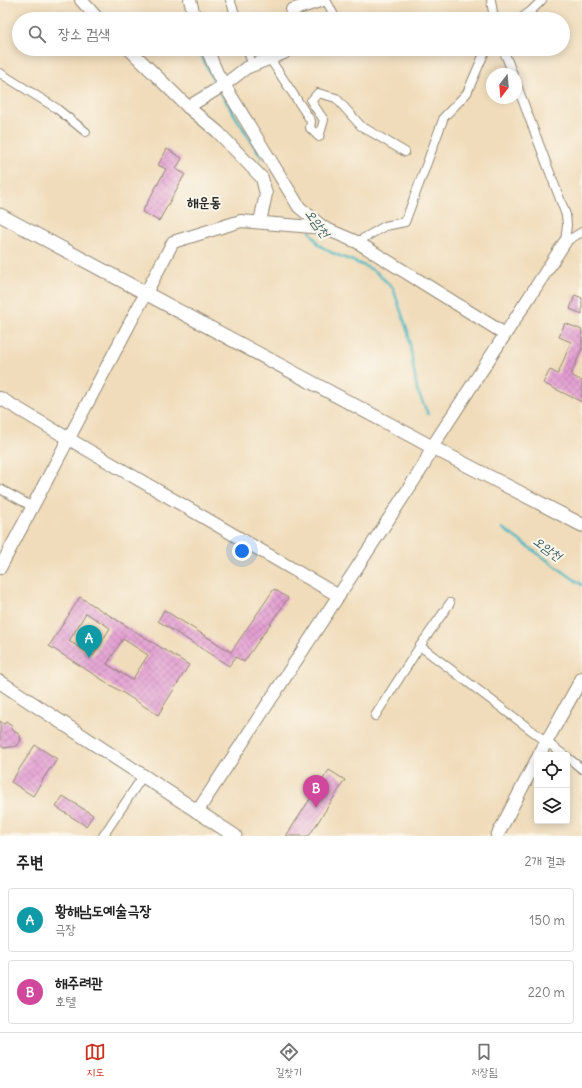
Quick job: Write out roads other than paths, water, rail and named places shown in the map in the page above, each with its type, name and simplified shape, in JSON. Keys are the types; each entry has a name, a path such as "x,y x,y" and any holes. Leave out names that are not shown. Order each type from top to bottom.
{"main road":[{"path":"0,215 432,447 582,525"},
{"path":"0,682 235,836"}],"street":[{"path":"80,0 91,12"},
{"path":"190,0 193,12"},
{"path":"230,0 234,12"},
{"path":"293,10 322,0"},
{"path":"326,0 332,12"},
{"path":"491,0 493,12"},
{"path":"530,12 542,0"},
{"path":"136,56 188,107 218,132 262,178 266,194 260,222"},
{"path":"210,56 217,73 220,88 299,207 319,227"},
{"path":"249,56 253,66"},
{"path":"188,107 220,88 246,68 277,56"},
{"path":"357,242 385,226 405,222 444,117 467,93 483,56"},
{"path":"506,56 511,68"},
{"path":"270,59 311,121 310,128 319,137 324,120 311,101 318,93 336,98 361,126 405,152"},
{"path":"0,73 56,108 86,132"},
{"path":"198,812 424,465 432,447 565,242 567,225 566,214 522,99"},
{"path":"0,568 147,294 173,242 241,221 319,227 357,242 505,334"},
{"path":"565,242 582,232"},
{"path":"0,398 339,596"},
{"path":"0,489 33,507"},
{"path":"375,716 420,646 450,603"},
{"path":"420,646 560,752"},
{"path":"541,752 582,678"},
{"path":"570,759 582,769"},
{"path":"497,836 534,765"},
{"path":"103,836 143,776"}],"waterway":[{"name":"오암천","path":"201,56 216,86"},
{"name":"오암천","path":"220,92 262,158"},
{"name":"오암천","path":"310,231 319,245 330,252 376,272 393,288 408,332 417,390 428,414"},
{"name":"오암천","path":"502,528 582,585"}],"place":[{"name":"황해남도예술극장","path":"89,658"},
{"name":"해주려관","path":"316,808"}],"district":[{"name":"해운동","path":"204,202"}]}
